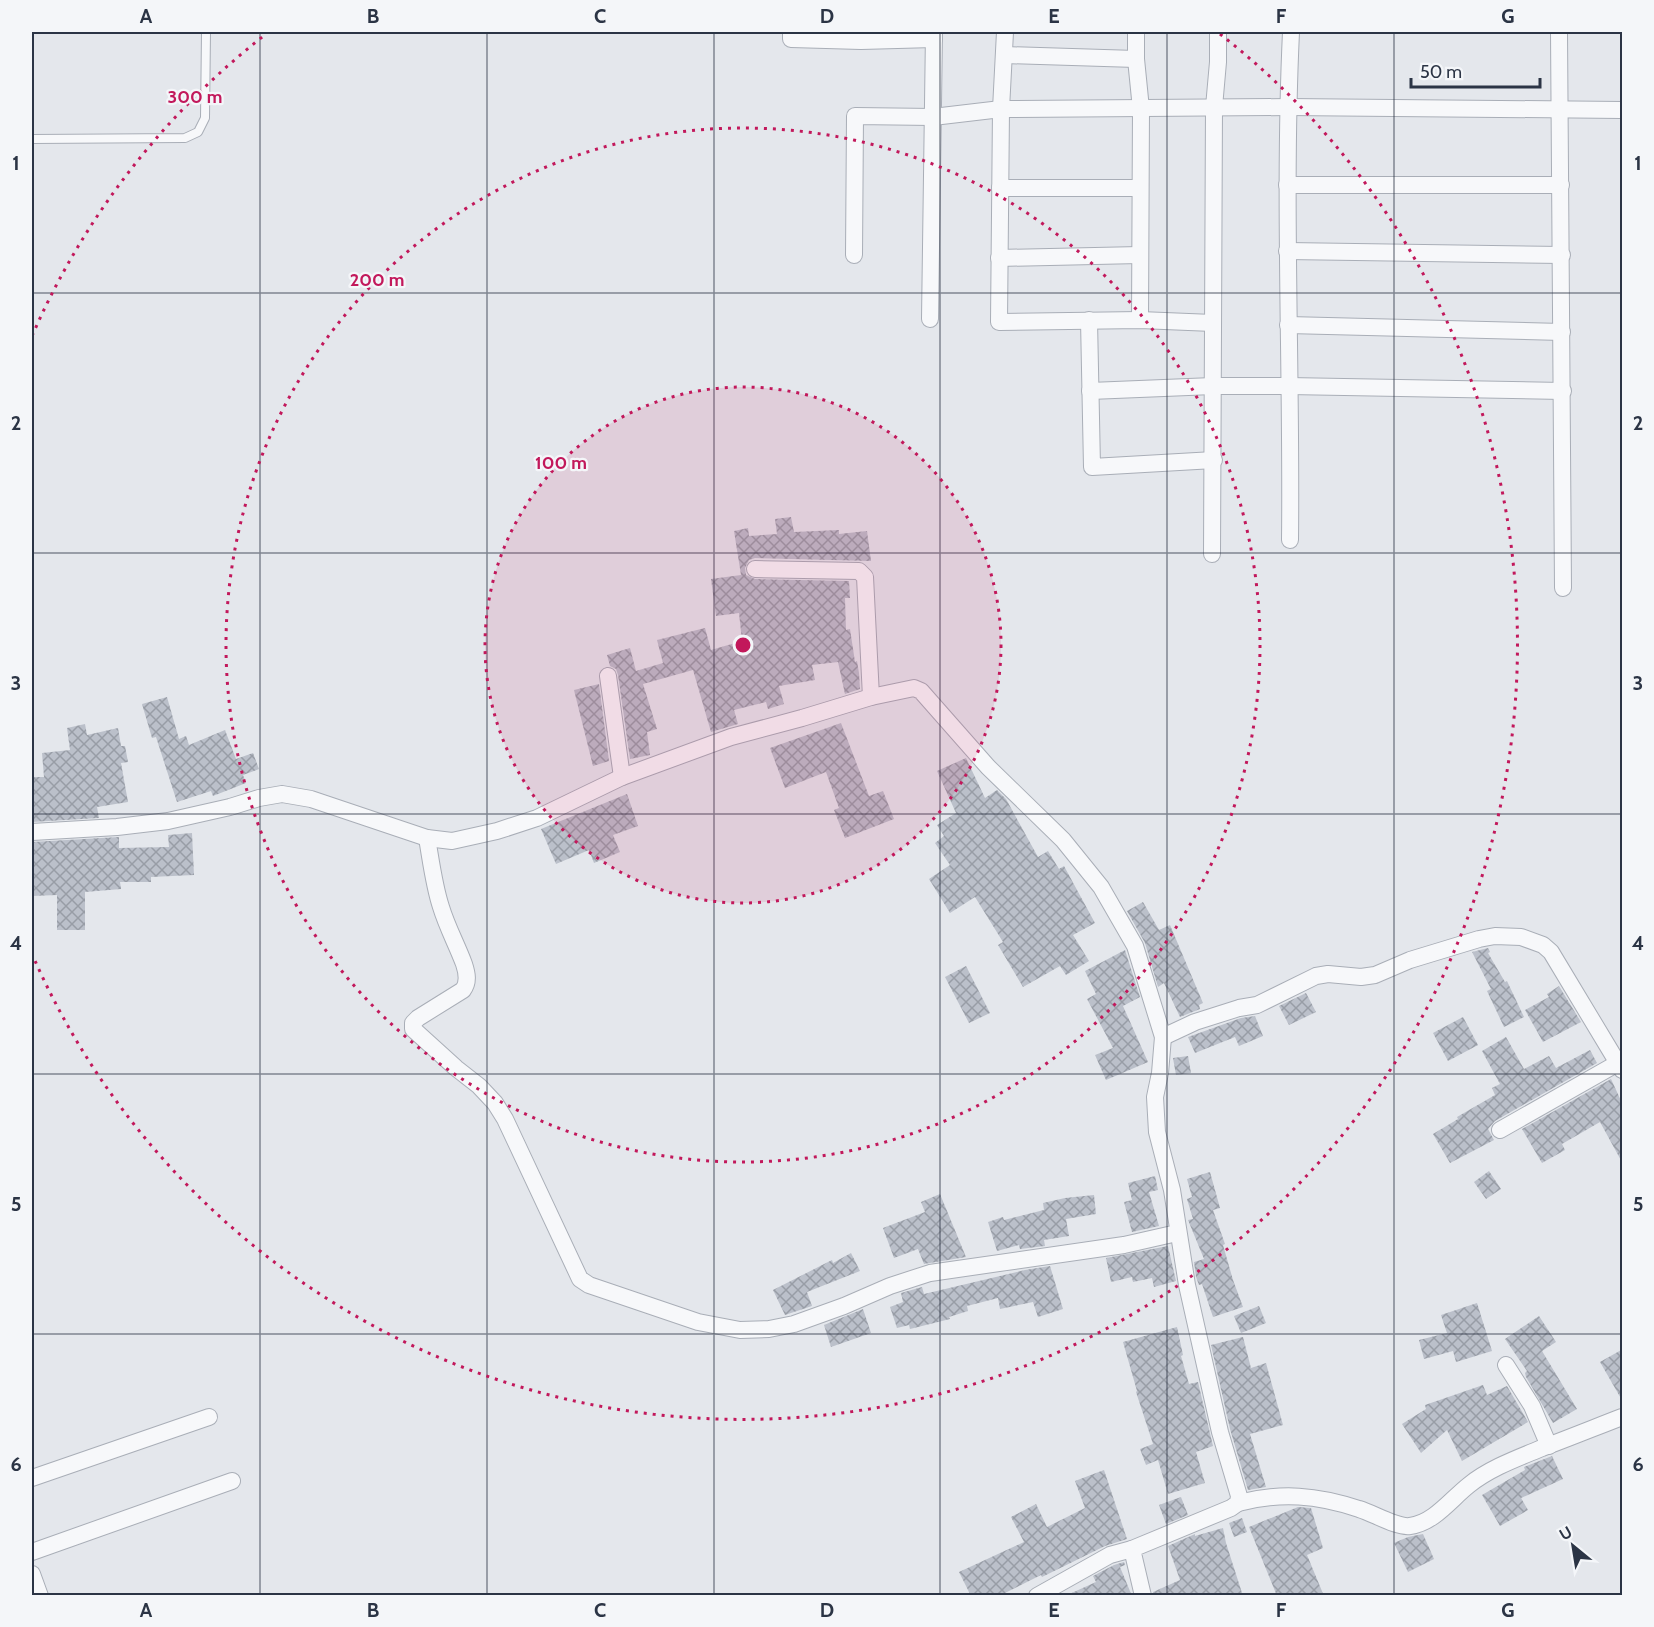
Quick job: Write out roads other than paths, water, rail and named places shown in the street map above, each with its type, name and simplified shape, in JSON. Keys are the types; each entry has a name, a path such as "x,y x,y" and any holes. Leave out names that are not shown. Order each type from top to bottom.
{"street":[{"path":"791,32 791,39 934,35 930,319"},
{"path":"1005,32 1001,109 999,322 1140,320 1213,323"},
{"path":"1136,32 1141,109 1140,320"},
{"path":"1212,554 1214,107 1218,32"},
{"path":"1290,540 1287,185 1291,32"},
{"path":"1559,32 1562,185 1563,588"},
{"path":"1005,55 1136,59"},
{"path":"854,255 855,116 933,117 1001,109 1214,107 1623,110"},
{"path":"1287,185 1562,185"},
{"path":"1000,188 1140,188"},
{"path":"1287,251 1562,255"},
{"path":"999,258 1140,255"},
{"path":"1089,320 1092,466 1214,460"},
{"path":"1288,325 1562,332"},
{"path":"1090,391 1213,386 1288,386 1563,391"},
{"path":"755,569 859,571 865,576 872,697"},
{"path":"608,676 622,777"},
{"path":"32,832 117,827 168,821 282,794 311,799 427,838 452,841 507,828 537,818 622,777 731,737 872,697 914,688 921,691 988,767 1064,840 1101,887 1135,946 1163,1037 1154,1113 1156,1132 1172,1190 1177,1233 1220,1432 1237,1486 1238,1503"},
{"path":"427,838 440,905 468,979 463,990 412,1023 413,1029 479,1086 495,1103 505,1119 580,1280 589,1285 698,1322 740,1330 769,1329 794,1324 930,1273 1080,1252 1177,1233"},
{"path":"1163,1037 1196,1022 1239,1008 1257,1005 1316,976 1375,975 1431,953 1479,939 1509,935 1534,940 1551,952 1620,1067 1500,1130"},
{"path":"1506,1365 1532,1406 1549,1446"},
{"path":"1037,1596 1110,1555 1132,1549 1231,1508 1238,1503 1275,1496 1288,1495 1322,1500 1357,1508 1407,1526 1416,1525 1432,1516 1470,1484 1511,1461 1623,1417"},
{"path":"32,1478 208,1418"},
{"path":"32,1552 232,1481"},
{"path":"1132,1549 1143,1596"},
{"path":"32,1574 40,1596"}],"lane":[{"path":"32,139 185,138 198,132 205,118 206,32"}]}
